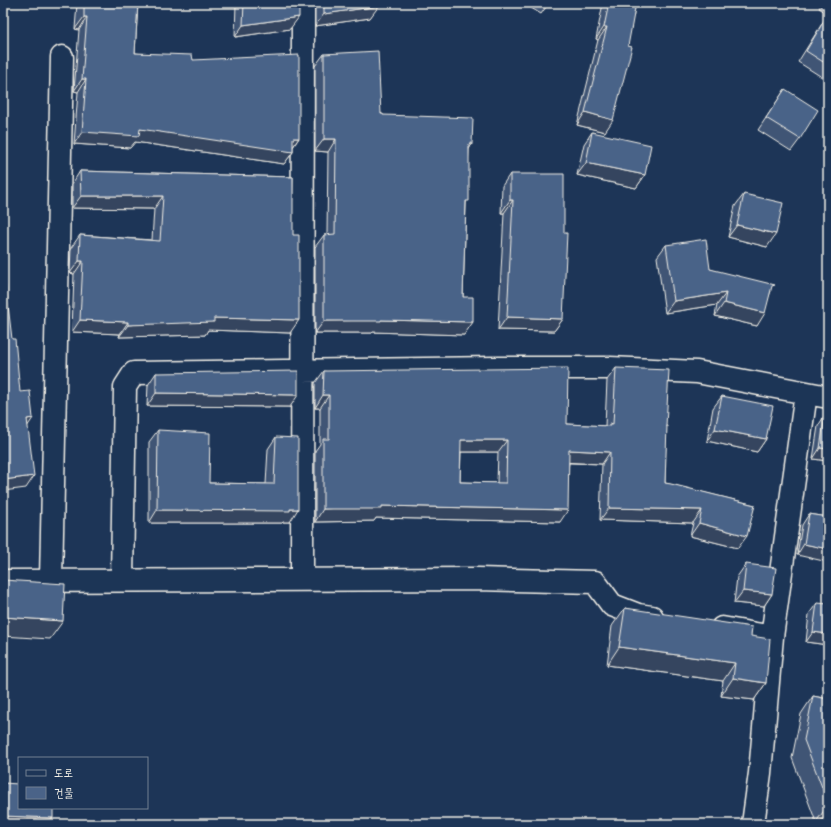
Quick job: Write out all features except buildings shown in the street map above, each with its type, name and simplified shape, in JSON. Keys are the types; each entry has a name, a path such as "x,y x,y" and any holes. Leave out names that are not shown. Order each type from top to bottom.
{"street":[{"path":"302,579 303,3"},
{"path":"51,580 62,57"},
{"path":"122,580 125,387 134,373 610,368 697,372 828,397"},
{"path":"753,824 760,773 772,636 806,393"},
{"path":"3,581 478,579 594,582 612,606 638,615 670,620"},
{"path":"701,625 772,636"}]}
